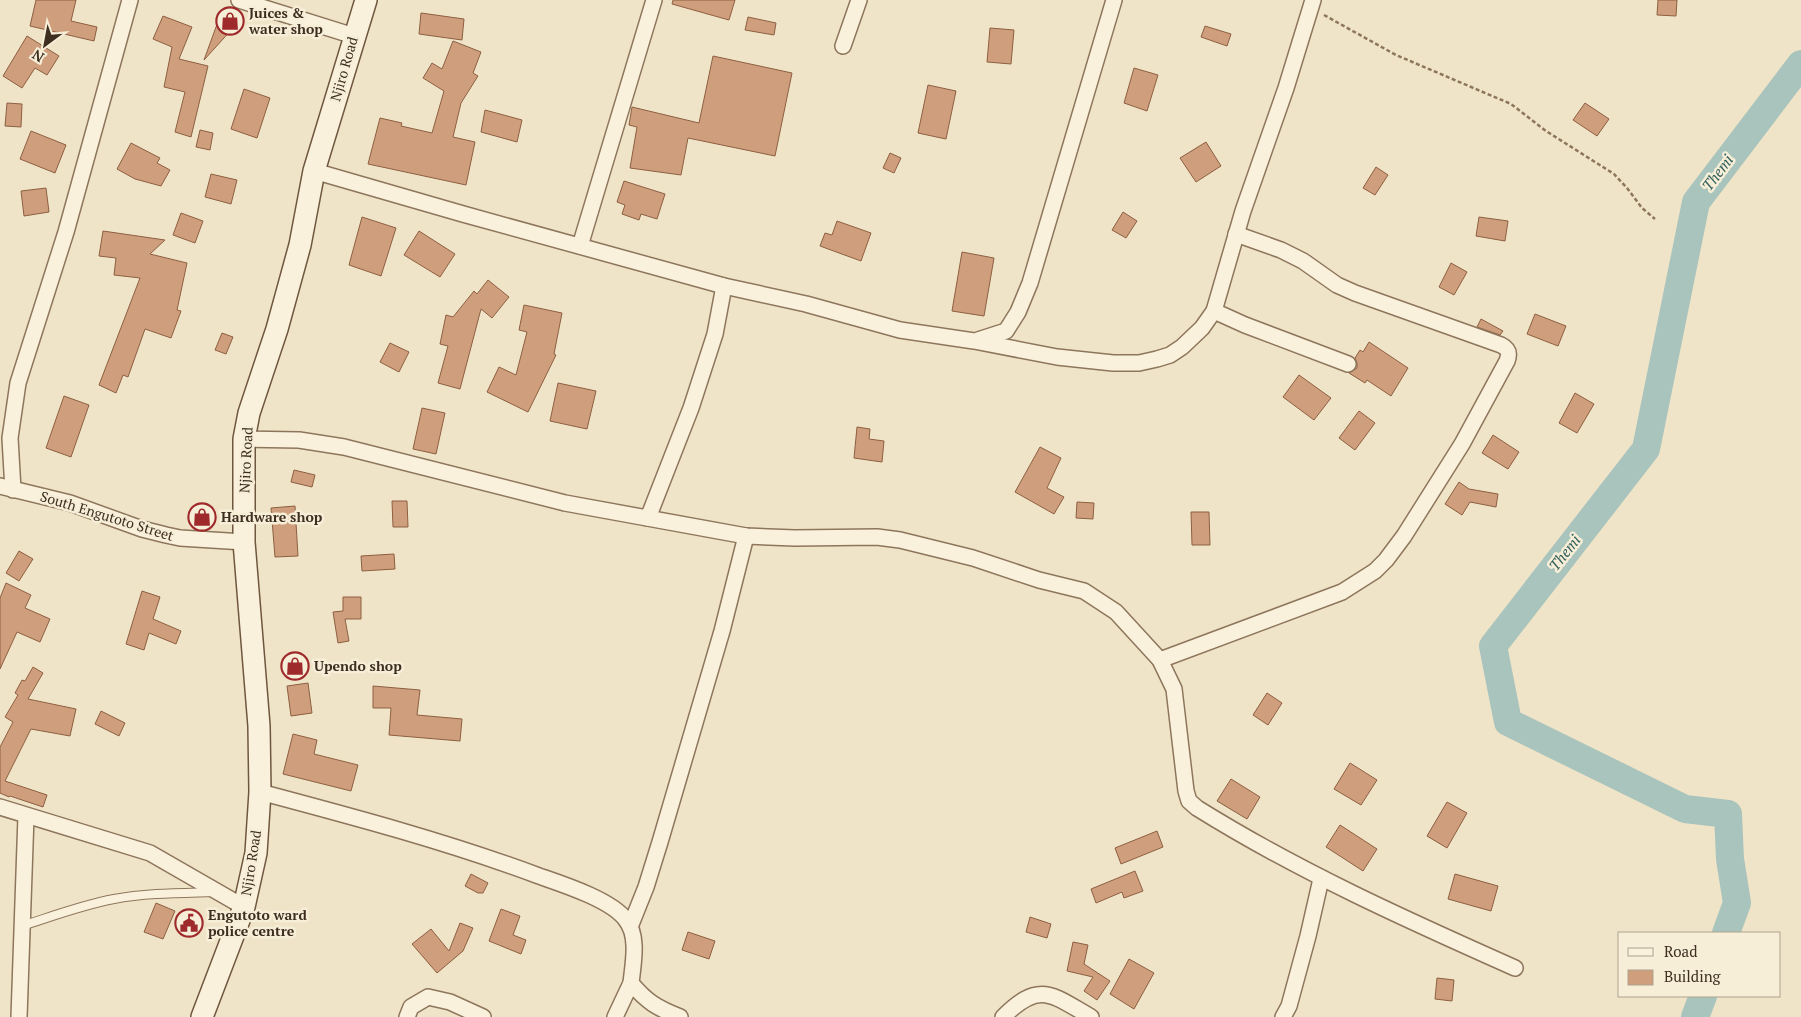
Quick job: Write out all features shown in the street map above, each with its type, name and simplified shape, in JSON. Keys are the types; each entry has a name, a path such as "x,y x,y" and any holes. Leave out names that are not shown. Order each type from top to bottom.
{"street":[{"path":"6,488 10,438 18,382 66,232 130,0"},
{"path":"239,0 354,36"},
{"name":"Njiro Road","path":"202,1017 244,907 256,853 260,792 259,726 244,542 244,439 249,413 277,329 300,245 314,171 366,0"},
{"path":"580,246 654,0"},
{"path":"844,46 859,0"},
{"path":"974,341 1006,331 1018,312 1030,283 1114,0"},
{"path":"314,171 724,286 806,304 900,330 974,341 1057,357 1113,363 1139,363 1157,360 1170,355 1182,347 1202,328 1214,311 1236,234 1286,88 1312,4"},
{"path":"1160,660 1342,592 1375,571 1404,536 1462,444 1509,354 1507,348 1501,345 1337,285 1303,261 1281,250 1236,234"},
{"path":"648,518 691,408 715,334 724,286"},
{"path":"1214,311 1245,325 1348,364"},
{"path":"244,439 298,440 344,447 566,503 746,536 795,538 877,537 973,558 1039,580 1084,592 1116,612 1160,660 1174,689 1186,791 1190,800 1205,813 1321,878 1408,921 1515,968"},
{"name":"South Engutoto Street","path":"6,488 70,503 166,536 244,542"},
{"path":"630,927 646,887 660,842 722,631 746,536"},
{"path":"260,792 477,853 566,885 615,910 626,920 633,936 631,983 615,1017"},
{"path":"0,807 150,853 244,907"},
{"path":"19,1017 26,816"},
{"path":"1283,1017 1289,1006 1321,878"},
{"path":"631,983 645,999 665,1011 680,1017"},
{"path":"1003,1017 1017,1003 1030,996 1045,994 1091,1017"},
{"path":"407,1017 411,1007 428,997 450,1002 483,1017"}],"lane":[{"path":"22,926 85,905 116,898 216,892"}],"path":[{"path":"1312,4 1396,55 1511,104 1546,131 1614,174 1642,208 1655,219"}],"building":[{"path":"36,0 76,0 71,21 97,27 94,41 30,26"},
{"path":"673,0 735,0 729,20 672,4"},
{"path":"1658,0 1677,0 1676,16 1657,15"},
{"path":"421,13 464,19 462,40 419,34"},
{"path":"163,16 192,27 179,59 208,66 191,137 175,132 185,92 164,87 172,47 153,39"},
{"path":"220,16 233,28 204,60"},
{"path":"748,17 776,23 774,35 745,30"},
{"path":"1205,26 1231,34 1227,46 1201,37"},
{"path":"990,28 1014,30 1011,64 987,62"},
{"path":"27,36 59,56 47,75 35,68 22,88 3,76"},
{"path":"453,41 481,52 473,73 478,76 461,103 453,137 475,142 466,185 368,164 380,118 402,123 401,126 432,133 444,91 423,78 432,63 442,69"},
{"path":"713,56 792,73 775,156 688,138 681,175 630,168 637,127 629,125 632,107 699,123"},
{"path":"1134,68 1158,75 1147,111 1124,103"},
{"path":"928,85 956,91 946,139 918,133"},
{"path":"244,89 270,98 257,138 231,129"},
{"path":"7,103 22,104 21,127 5,126"},
{"path":"1585,103 1609,119 1597,136 1573,120"},
{"path":"485,110 522,120 517,142 481,132"},
{"path":"200,130 213,133 210,150 196,147"},
{"path":"31,131 66,145 55,173 20,159"},
{"path":"1206,142 1221,166 1196,182 1180,158"},
{"path":"131,143 160,158 157,163 170,170 161,186 135,179 117,169"},
{"path":"890,153 901,158 894,173 883,168"},
{"path":"1376,167 1388,175 1375,195 1363,188"},
{"path":"211,174 237,180 231,204 205,197"},
{"path":"624,181 665,194 657,219 641,214 639,220 622,214 625,205 617,202"},
{"path":"46,188 49,212 24,216 21,191"},
{"path":"1123,212 1137,221 1126,238 1112,230"},
{"path":"181,213 203,221 195,243 173,235"},
{"path":"362,217 396,228 381,276 349,265"},
{"path":"1479,217 1508,221 1505,241 1476,236"},
{"path":"837,221 871,233 861,261 820,246 825,233 832,235"},
{"path":"103,231 165,240 150,254 187,263 177,310 181,311 171,338 145,329 128,377 123,375 116,393 99,385 140,278 114,275 116,258 99,256"},
{"path":"419,231 455,254 440,277 404,255"},
{"path":"962,252 994,258 984,316 952,311"},
{"path":"1451,263 1467,272 1454,295 1439,287"},
{"path":"488,280 509,297 492,318 481,309 460,389 438,383 448,346 440,344 446,315 453,317 474,291 477,294"},
{"path":"524,305 562,313 554,354 556,355 528,412 487,392 499,367 516,375 527,332 519,330"},
{"path":"1535,314 1566,326 1558,346 1527,334"},
{"path":"1481,319 1503,331 1500,335 1477,327"},
{"path":"222,333 233,337 226,354 215,350"},
{"path":"1369,342 1408,368 1391,396 1367,380 1365,383 1349,373 1357,368 1355,358 1360,350 1363,352"},
{"path":"390,343 409,352 399,372 380,362"},
{"path":"1299,375 1331,398 1314,420 1283,397"},
{"path":"558,383 596,391 587,429 550,421"},
{"path":"1575,393 1594,404 1577,433 1559,423"},
{"path":"64,396 89,405 71,457 46,448"},
{"path":"422,408 445,413 436,454 413,449"},
{"path":"1359,411 1375,423 1355,450 1339,438"},
{"path":"857,427 870,429 869,439 884,441 882,462 854,458"},
{"path":"1493,435 1519,452 1508,469 1482,453"},
{"path":"1040,447 1061,458 1047,488 1064,497 1054,514 1015,492"},
{"path":"294,470 315,475 312,487 291,482"},
{"path":"1459,482 1469,489 1498,494 1496,507 1470,502 1462,515 1445,504"},
{"path":"392,501 407,501 408,527 393,527"},
{"path":"1077,502 1094,503 1093,519 1076,518"},
{"path":"295,506 298,556 275,557 271,508"},
{"path":"1191,512 1209,512 1210,545 1192,545"},
{"path":"19,551 33,559 19,581 6,573"},
{"path":"394,554 395,569 362,571 361,556"},
{"path":"6,583 31,595 25,608 50,619 40,642 17,632 0,669 0,598"},
{"path":"142,591 160,597 153,619 181,631 176,644 149,633 144,650 126,644"},
{"path":"343,597 361,597 361,619 345,619 349,641 338,643 333,612 343,611"},
{"path":"33,667 43,673 28,699 76,709 70,736 31,729 5,781 47,795 43,807 0,793 0,747 13,722 5,717 18,695 15,693 22,680 25,681"},
{"path":"308,683 312,713 291,716 287,686"},
{"path":"373,686 420,690 417,715 462,719 460,741 389,735 391,708 373,708"},
{"path":"1267,693 1282,703 1268,725 1253,715"},
{"path":"101,711 125,723 119,736 95,724"},
{"path":"293,734 317,740 314,754 358,765 351,791 283,774"},
{"path":"1350,763 1377,780 1361,805 1334,789"},
{"path":"1231,779 1260,797 1247,819 1217,801"},
{"path":"1447,802 1467,813 1447,848 1427,836"},
{"path":"1340,825 1377,849 1363,871 1326,847"},
{"path":"1157,831 1163,847 1121,864 1115,848"},
{"path":"1135,871 1143,891 1124,898 1122,892 1096,903 1091,889"},
{"path":"471,874 488,883 483,893 478,893 465,886"},
{"path":"1455,874 1498,886 1491,911 1448,899"},
{"path":"156,903 175,911 163,939 144,932"},
{"path":"501,909 520,916 513,935 526,940 521,954 489,941"},
{"path":"1030,917 1051,924 1047,938 1026,932"},
{"path":"460,923 473,928 463,951 437,973 412,944 431,929 449,951"},
{"path":"688,932 715,941 709,959 682,950"},
{"path":"1073,942 1088,945 1084,964 1110,981 1097,1000 1084,991 1093,977 1067,971"},
{"path":"1129,959 1154,973 1134,1009 1110,994"},
{"path":"1437,978 1454,980 1452,1001 1435,999"}],"waterway":[{"name":"Themi","path":"1726,932 1737,903 1730,859 1728,814 1685,809 1508,722 1493,646 1646,449 1696,202 1801,64"},
{"name":"Themi","path":"1695,1017 1703,997"}],"place":[{"name":"Juices & water shop","path":"230,21"},
{"name":"Hardware shop","path":"202,517"},
{"name":"Upendo shop","path":"295,666"},
{"name":"Engutoto ward police centre","path":"189,923"}]}
